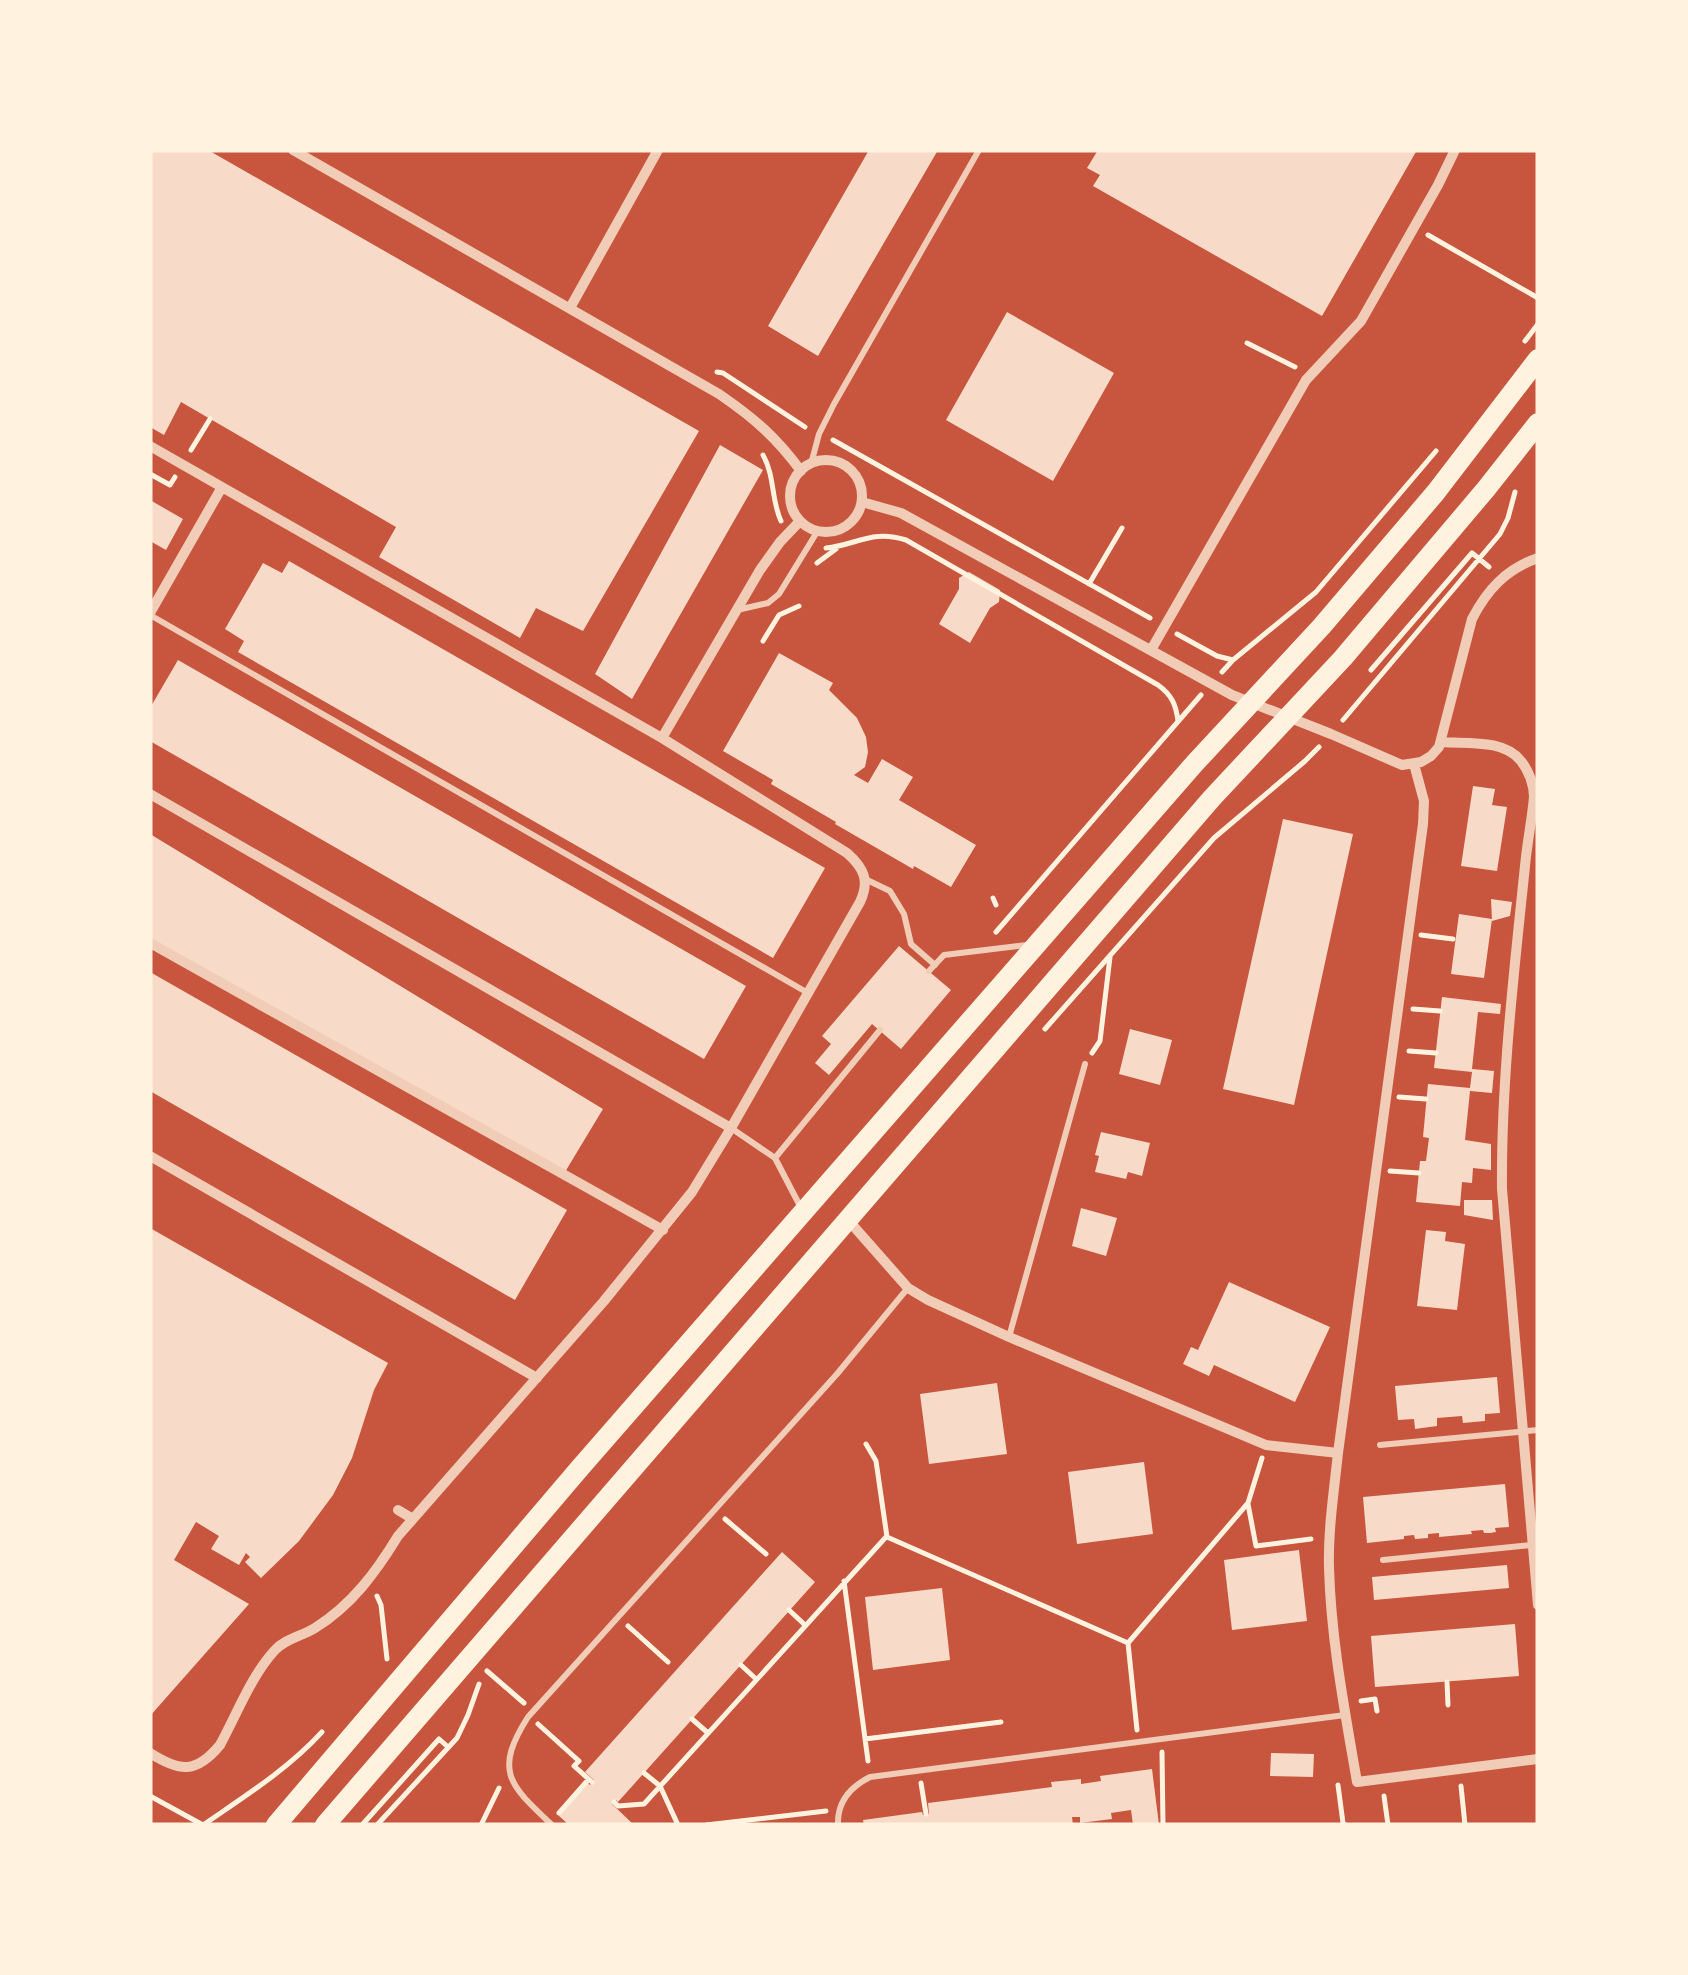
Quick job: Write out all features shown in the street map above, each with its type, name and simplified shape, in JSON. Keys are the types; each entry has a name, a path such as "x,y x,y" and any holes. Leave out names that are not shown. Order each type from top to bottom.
{"main road":[{"path":"276,1825 1195,762 1322,626 1436,492 1530,353"},
{"path":"325,1825 1212,798 1344,658 1538,423"}],"street":[{"path":"293,150 685,374 747,413 806,468"},
{"path":"570,308 658,150"},
{"path":"1151,650 1311,374 1361,321 1455,150"},
{"path":"150,446 662,738 847,854 866,879 860,902 731,1128 699,1182 663,1230 398,1536 370,1580 315,1628 278,1646 259,1672 220,1745 204,1762 184,1768 150,1753"},
{"path":"832,460 848,468 858,482 862,502 847,525 817,532 800,522 789,502 793,483 806,468 832,460"},
{"path":"150,614 222,487"},
{"path":"862,502 901,513 1202,680 1402,765 1431,756 1442,742 1472,619 1480,603 1501,578 1538,558"},
{"path":"662,738 760,570 800,522"},
{"path":"1442,742 1496,746 1510,751 1524,764 1534,793 1514,979 1502,1136 1502,1189 1538,1605"},
{"path":"1414,764 1422,787 1424,813 1329,1537 1329,1572 1344,1709 1357,1782 1538,1759"},
{"path":"150,794 731,1128"},
{"path":"150,943 663,1230"},
{"path":"150,1156 537,1378"},
{"path":"849,1221 908,1288 928,1300 1266,1446 1338,1453"},
{"path":"398,1510 413,1519"}],"lane":[{"path":"806,468 819,434 980,150"},
{"path":"736,611 768,603 779,594 817,532"},
{"path":"150,614 808,994"},
{"path":"866,879 890,891 904,914 911,944 932,968 944,955 1038,944"},
{"path":"776,1158 880,1030"},
{"path":"1009,1337 1085,1064"},
{"path":"731,1128 776,1158 803,1213"},
{"path":"552,1824 522,1797 514,1784 508,1755 514,1739 534,1711 844,1366 908,1288"},
{"path":"1380,1446 1538,1430"},
{"path":"1383,1560 1534,1550"},
{"path":"838,1825 839,1810 847,1793 870,1777 1162,1739 1344,1709"}],"path":[{"path":"1414,228 1538,298"},
{"path":"1530,353 1538,324"},
{"path":"1247,343 1311,374"},
{"path":"723,373 795,422 842,444 1148,617"},
{"path":"1179,636 1216,656 1233,660 1316,592 1436,451"},
{"path":"763,455 772,479 774,506 788,533"},
{"path":"150,474 170,485"},
{"path":"1353,708 1504,529 1517,486"},
{"path":"1089,584 1122,528"},
{"path":"807,546 833,548 890,535 906,540 1158,685 1176,706 1178,721 994,935"},
{"path":"1370,670 1472,553 1501,578"},
{"path":"763,641 778,615 798,606"},
{"path":"1046,1029 1214,838 1312,755"},
{"path":"1408,934 1453,939"},
{"path":"1085,1064 1100,1041 1110,954"},
{"path":"1399,1007 1440,1011"},
{"path":"1394,1049 1436,1053"},
{"path":"1387,1096 1426,1099"},
{"path":"1394,1171 1419,1173"},
{"path":"866,1444 876,1461 886,1536"},
{"path":"1139,1742 1128,1643 1248,1503 1266,1446"},
{"path":"1248,1503 1256,1546 1329,1537"},
{"path":"735,1527 766,1554"},
{"path":"616,1805 644,1804 886,1536"},
{"path":"886,1536 1128,1643"},
{"path":"370,1580 382,1605 386,1659"},
{"path":"844,1581 870,1777"},
{"path":"789,1610 805,1625"},
{"path":"638,1636 668,1662"},
{"path":"740,1664 756,1679"},
{"path":"377,1825 449,1748 464,1726 487,1671 534,1711"},
{"path":"1446,1682 1448,1705"},
{"path":"1344,1709 1375,1699 1378,1711"},
{"path":"692,1719 708,1734"},
{"path":"864,1740 1001,1722"},
{"path":"550,1734 580,1760 574,1766 591,1781 552,1824"},
{"path":"362,1825 439,1739 449,1748"},
{"path":"1162,1739 1163,1825"},
{"path":"481,1825 508,1767"},
{"path":"1459,1768 1466,1825"},
{"path":"918,1770 926,1814"},
{"path":"644,1773 660,1786 678,1825"},
{"path":"1382,1778 1388,1825"},
{"path":"1338,1785 1345,1825"},
{"path":"150,1796 203,1825 251,1792"},
{"path":"706,1825 839,1810"}],"building":[{"path":"150,150 208,150 699,431 583,631 536,608 520,638 379,557 396,527 181,402 164,435 150,427"},
{"path":"869,150 938,150 818,356 768,326"},
{"path":"1098,150 1417,150 1322,316 1093,186 1100,175 1087,168"},
{"path":"1007,312 1114,373 1053,481 946,420"},
{"path":"720,445 763,470 632,699 595,674"},
{"path":"150,500 183,519 166,550 150,541"},
{"path":"289,561 825,868 773,958 238,652 244,641 225,629 263,563 282,573"},
{"path":"969,572 1000,590 999,602 990,608 970,643 939,624 959,589 959,578"},
{"path":"779,653 833,683 829,690 857,718 868,752 865,767 854,775 868,783 882,759 913,777 899,800 976,845 951,887 835,824 771,784 773,780 723,751"},
{"path":"178,660 746,986 704,1059 150,741 150,708"},
{"path":"1473,786 1495,789 1492,805 1507,807 1497,871 1461,866"},
{"path":"1283,819 1353,834 1294,1105 1223,1089"},
{"path":"150,834 603,1109 565,1172 150,940"},
{"path":"1491,899 1512,902 1510,916 1492,921"},
{"path":"1459,914 1492,919 1484,978 1451,974"},
{"path":"899,946 951,990 901,1049 872,1024 829,1075 815,1063 831,1044 822,1036"},
{"path":"150,972 567,1210 515,1300 150,1091"},
{"path":"1442,997 1501,1004 1500,1014 1478,1012 1472,1069 1494,1071 1492,1093 1470,1091 1465,1140 1491,1144 1491,1170 1473,1168 1472,1183 1462,1182 1460,1206 1416,1202 1420,1161 1426,1161 1429,1138 1423,1137 1428,1084 1470,1088 1472,1072 1434,1068"},
{"path":"1130,1029 1172,1040 1160,1085 1119,1074"},
{"path":"1101,1132 1150,1143 1142,1176 1128,1172 1126,1179 1095,1172"},
{"path":"1464,1200 1492,1200 1493,1220 1464,1215"},
{"path":"1081,1208 1117,1218 1106,1256 1072,1246"},
{"path":"150,1228 388,1363 374,1390 352,1458 333,1495 299,1541 261,1578 245,1562 250,1557 246,1553 239,1565 211,1549 219,1536 196,1522 174,1560 249,1604 150,1716"},
{"path":"1426,1230 1446,1232 1445,1241 1465,1244 1457,1310 1417,1306"},
{"path":"1229,1282 1330,1327 1295,1402 1214,1365 1209,1376 1183,1364 1191,1347 1198,1350"},
{"path":"1497,1377 1500,1413 1485,1414 1485,1421 1463,1423 1462,1416 1437,1418 1437,1426 1415,1429 1414,1419 1398,1420 1395,1386"},
{"path":"997,1383 1007,1454 929,1464 920,1394"},
{"path":"1144,1462 1153,1534 1077,1544 1068,1472"},
{"path":"1505,1484 1509,1527 1495,1528 1496,1532 1490,1533 1483,1530 1439,1537 1439,1533 1415,1539 1414,1535 1367,1543 1363,1497"},
{"path":"1299,1550 1307,1621 1232,1630 1224,1560"},
{"path":"782,1552 815,1582 618,1802 612,1804 634,1825 569,1825 559,1816 594,1780 585,1772"},
{"path":"1507,1565 1509,1588 1374,1600 1372,1577"},
{"path":"942,1588 950,1660 873,1670 865,1597"},
{"path":"1515,1624 1519,1676 1375,1687 1371,1636"},
{"path":"1271,1753 1314,1754 1313,1777 1270,1776"},
{"path":"1152,1769 1159,1825 1133,1825 1131,1810 1111,1813 1112,1819 1080,1823 1080,1817 1072,1817 1073,1825 864,1825 863,1820 929,1814 928,1803 1052,1787 1051,1782 1101,1781 1100,1776"}]}
